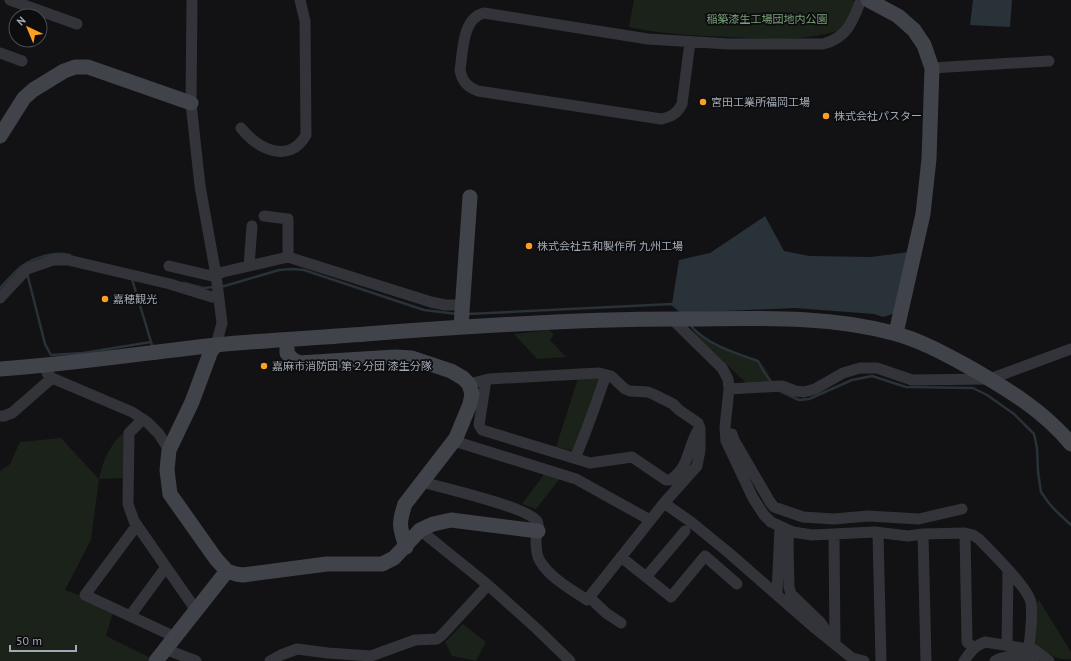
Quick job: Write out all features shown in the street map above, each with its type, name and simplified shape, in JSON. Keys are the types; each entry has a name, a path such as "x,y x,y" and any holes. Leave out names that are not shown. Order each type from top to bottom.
{"street":[{"path":"10,0 77,24"},
{"path":"192,0 191,103 200,186 216,275 222,323 216,345 211,351 192,402 169,450 167,470 170,494 216,559 227,571 243,575 327,564 382,564 394,558 406,547 420,530 433,524 451,520 538,531"},
{"path":"241,128 248,137 261,146 273,151 288,151 296,148 306,135 305,21 300,0"},
{"path":"690,42 682,104 674,115 661,119 478,91 465,83 461,77 460,70 467,28 474,18 479,14 484,13 648,39 728,44 823,44 833,42 844,34 852,21 861,0"},
{"path":"868,0 898,16 914,30 924,45 932,68 929,159 923,214 896,334"},
{"path":"0,53 22,61"},
{"path":"932,68 1048,61"},
{"path":"0,136 24,98 33,90 64,71 75,67 88,67 191,103"},
{"path":"461,326 470,197"},
{"path":"264,216 288,219 288,257"},
{"path":"249,266 252,226"},
{"path":"169,266 212,276 288,257 431,302 444,305 462,305"},
{"path":"0,298 27,269 53,260 68,260 170,284 212,297 218,294"},
{"path":"0,369 50,372 216,345 461,326 619,319 821,320 858,325 896,334 929,346 1020,397 1035,408 1071,444"},
{"path":"681,319 722,368 728,379 729,389 725,426 726,441 753,498 764,515 771,522 785,529 812,535 879,533 908,536 923,534 965,533 973,535 979,539 1030,597 1031,617 1029,658"},
{"path":"287,340 287,353 292,359 300,363 395,357 412,358 451,371 463,378 469,384 472,394 470,404 454,441 405,504 400,526 406,547"},
{"path":"729,389 782,386 795,391 804,392 815,389 843,373 860,368 877,368 912,380 990,379 1071,349"},
{"path":"0,416 12,413 50,372"},
{"path":"50,372 132,412 143,419 159,434 169,450"},
{"path":"422,482 500,504 527,513 536,519 538,523 536,540 539,560 557,579 587,600 664,502 696,466 700,450 700,428 698,423 679,410 674,404 648,392 630,391 624,389 611,376 606,374 599,373 486,380 469,384"},
{"path":"575,458 588,429 590,418 598,400 606,374"},
{"path":"486,380 479,425 482,430 590,462 632,457 666,480 670,480 676,476 687,460 697,432 700,428"},
{"path":"746,388 737,397 734,403 731,432 734,440 774,507 803,517 834,519 868,516 919,519 962,510"},
{"path":"143,419 129,433 128,504 137,524 196,610"},
{"path":"454,441 576,480 650,520"},
{"path":"664,502 719,544 852,658 864,661"},
{"path":"834,519 870,528 879,533"},
{"path":"137,524 85,595 175,637"},
{"path":"777,594 785,529"},
{"path":"785,529 788,544 789,587 791,594 821,623 835,644"},
{"path":"420,530 488,585 570,661"},
{"path":"646,577 685,532"},
{"path":"879,533 881,661"},
{"path":"965,533 967,642 974,648"},
{"path":"923,534 926,661"},
{"path":"834,535 835,644"},
{"path":"621,557 671,597 705,556 737,584"},
{"path":"130,616 166,567"},
{"path":"196,661 161,655 227,571"},
{"path":"1007,646 1008,571"},
{"path":"270,661 297,649 371,656 415,640 437,639 442,636 488,585"},
{"path":"589,597 606,613 621,623"},
{"path":"964,661 978,644 984,642 1007,646 1029,658"},
{"path":"1029,658 1035,650 1049,661"},
{"path":"995,661 1011,656 1029,658"}],"green space":[{"name":"稲築漆生工場団地内公園","path":"634,0 852,0 854,1 855,9 841,30 827,34 785,39 704,36 629,27"},
{"path":"692,329 723,348 761,364 769,375 770,384 753,385 745,382 699,338"},
{"path":"549,330 554,334 550,340 566,357 537,359 514,334"},
{"path":"579,375 597,375 601,382 574,451 556,447"},
{"path":"125,431 123,478 99,479 111,447"},
{"path":"61,438 99,479 91,540 65,590 114,608 106,636 157,661 0,661 0,471 10,464 20,442"},
{"path":"545,473 561,477 536,509 522,504"},
{"path":"1039,600 1071,652 1071,659 1056,658 1035,644 1036,604"},
{"path":"463,624 486,642 476,661 452,656 445,642"}],"shaded area":[{"path":"973,0 1012,0 1010,27 970,25"},
{"path":"765,216 784,251 809,256 871,257 909,252 893,314 883,317 874,314 795,308 681,313 678,308 672,304 679,260 710,253"}],"waterway":[{"path":"0,288 19,268 33,260 52,254 70,255"},
{"path":"221,287 279,270 304,270 424,310 457,314"},
{"path":"27,273 45,344 51,355 83,353 151,342"},
{"path":"132,279 152,345"},
{"path":"184,283 203,288 214,287"},
{"path":"468,314 672,304 681,313"},
{"path":"690,325 712,343 758,361 772,383"},
{"path":"778,390 799,400 809,399 852,380 872,376 906,387 973,388 987,395 1014,414 1034,434 1037,448 1041,492 1056,511 1071,525"}],"place":[{"name":"宮田工業所福岡工場","path":"703,102"},
{"name":"株式会社パスター","path":"826,116"},
{"name":"株式会社五和製作所 九州工場","path":"529,246"},
{"name":"嘉穂観光","path":"105,299"},
{"name":"嘉麻市消防団 第２分団 漆生分隊","path":"264,366"}]}
